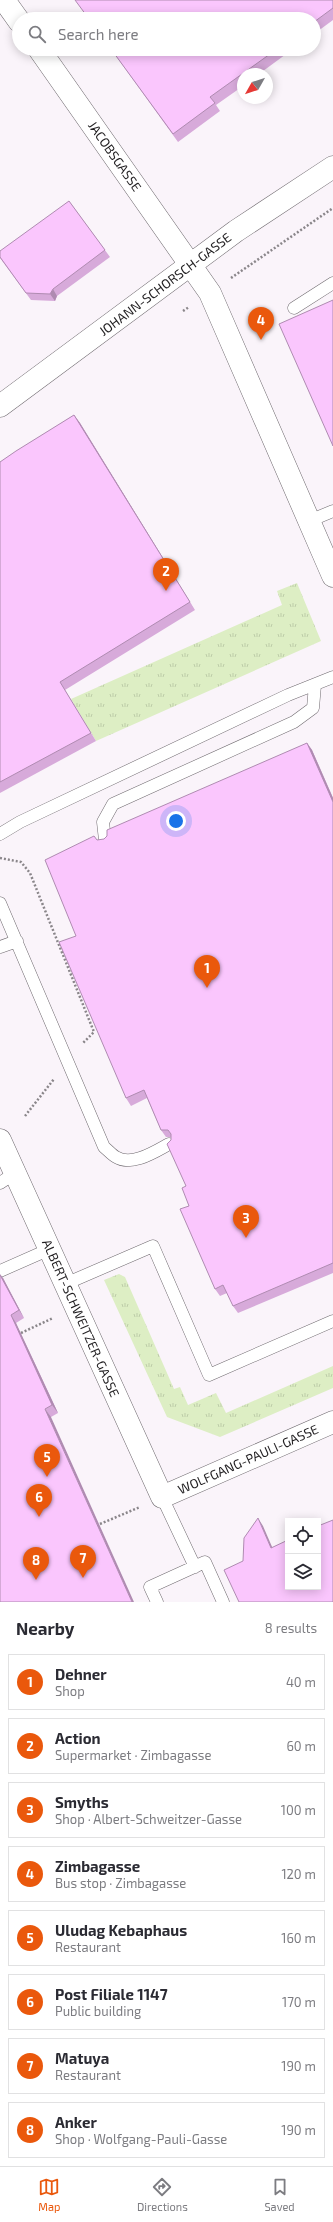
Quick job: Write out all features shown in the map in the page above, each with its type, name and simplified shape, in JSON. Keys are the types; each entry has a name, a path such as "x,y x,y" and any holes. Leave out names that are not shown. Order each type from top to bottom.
{"street":[{"name":"JACOBSGASSE","path":"44,56 210,293 333,576"},
{"name":"JOHANN-SCHORSCH-GASSE","path":"0,406 236,231 333,167"},
{"name":"ALBERT-SCHWEITZER-GASSE","path":"0,1140 7,1178 50,1249 162,1497"},
{"name":"WOLFGANG-PAULI-GASSE","path":"162,1497 333,1422"}],"lane":[{"path":"294,308 333,283"},
{"path":"309,521 333,510"},
{"path":"0,834 20,822 288,696 333,677"},
{"path":"106,840 103,822 113,804 294,722 313,708 315,685"},
{"path":"0,904 104,1147 117,1158 129,1160 152,1153 169,1144"},
{"path":"0,948 17,941"},
{"path":"65,1284 153,1246 209,1375 333,1321"},
{"path":"0,1271 50,1249"},
{"path":"162,1497 195,1567"},
{"path":"157,1602 150,1587 205,1562 223,1602"}],"path":[{"path":"183,311 333,208"},
{"path":"21,1333 76,1307"},
{"path":"100,1524 162,1497"}],"green space":[{"path":"297,583 321,641 96,741 71,699 282,605 277,591"},
{"path":"119,1274 125,1277 174,1389 180,1387 188,1405 216,1393 226,1413 333,1366 333,1388 220,1437 167,1417 104,1280"}],"building":[{"path":"75,0 333,0 333,8 321,17 321,12 84,12"},
{"path":"116,56 267,56 250,68 237,68 237,78 210,97 215,103 173,134"},
{"path":"69,201 105,250 53,289 50,294 26,293 0,257 0,251"},
{"path":"333,300 333,446 279,324"},
{"path":"74,415 190,602 60,682 91,733 0,782 0,462"},
{"path":"307,743 333,802 333,1263 233,1306 223,1285 215,1289 180,1209 189,1206 182,1188 186,1186 167,1144 171,1140 171,1134 168,1130 161,1130 144,1090 126,1098 59,942 76,936 45,860 94,836 97,840 104,839 107,836 107,830"},
{"path":"0,1275 19,1310 11,1315 52,1405 45,1409 132,1602 0,1602"},
{"path":"258,1518 271,1548 285,1541 285,1590 321,1590 321,1525 333,1520 333,1602 239,1602 224,1570 243,1561 244,1538"}],"place":[{"name":"Zimbagasse","path":"261,340"},
{"name":"Action","path":"166,591"},
{"name":"Dehner","path":"207,988"},
{"name":"Smyths","path":"246,1238"},
{"name":"Uludag Kebaphaus","path":"47,1477"},
{"name":"Post Filiale 1147","path":"39,1517"},
{"name":"Matuya","path":"83,1578"},
{"name":"Anker","path":"36,1580"}]}
